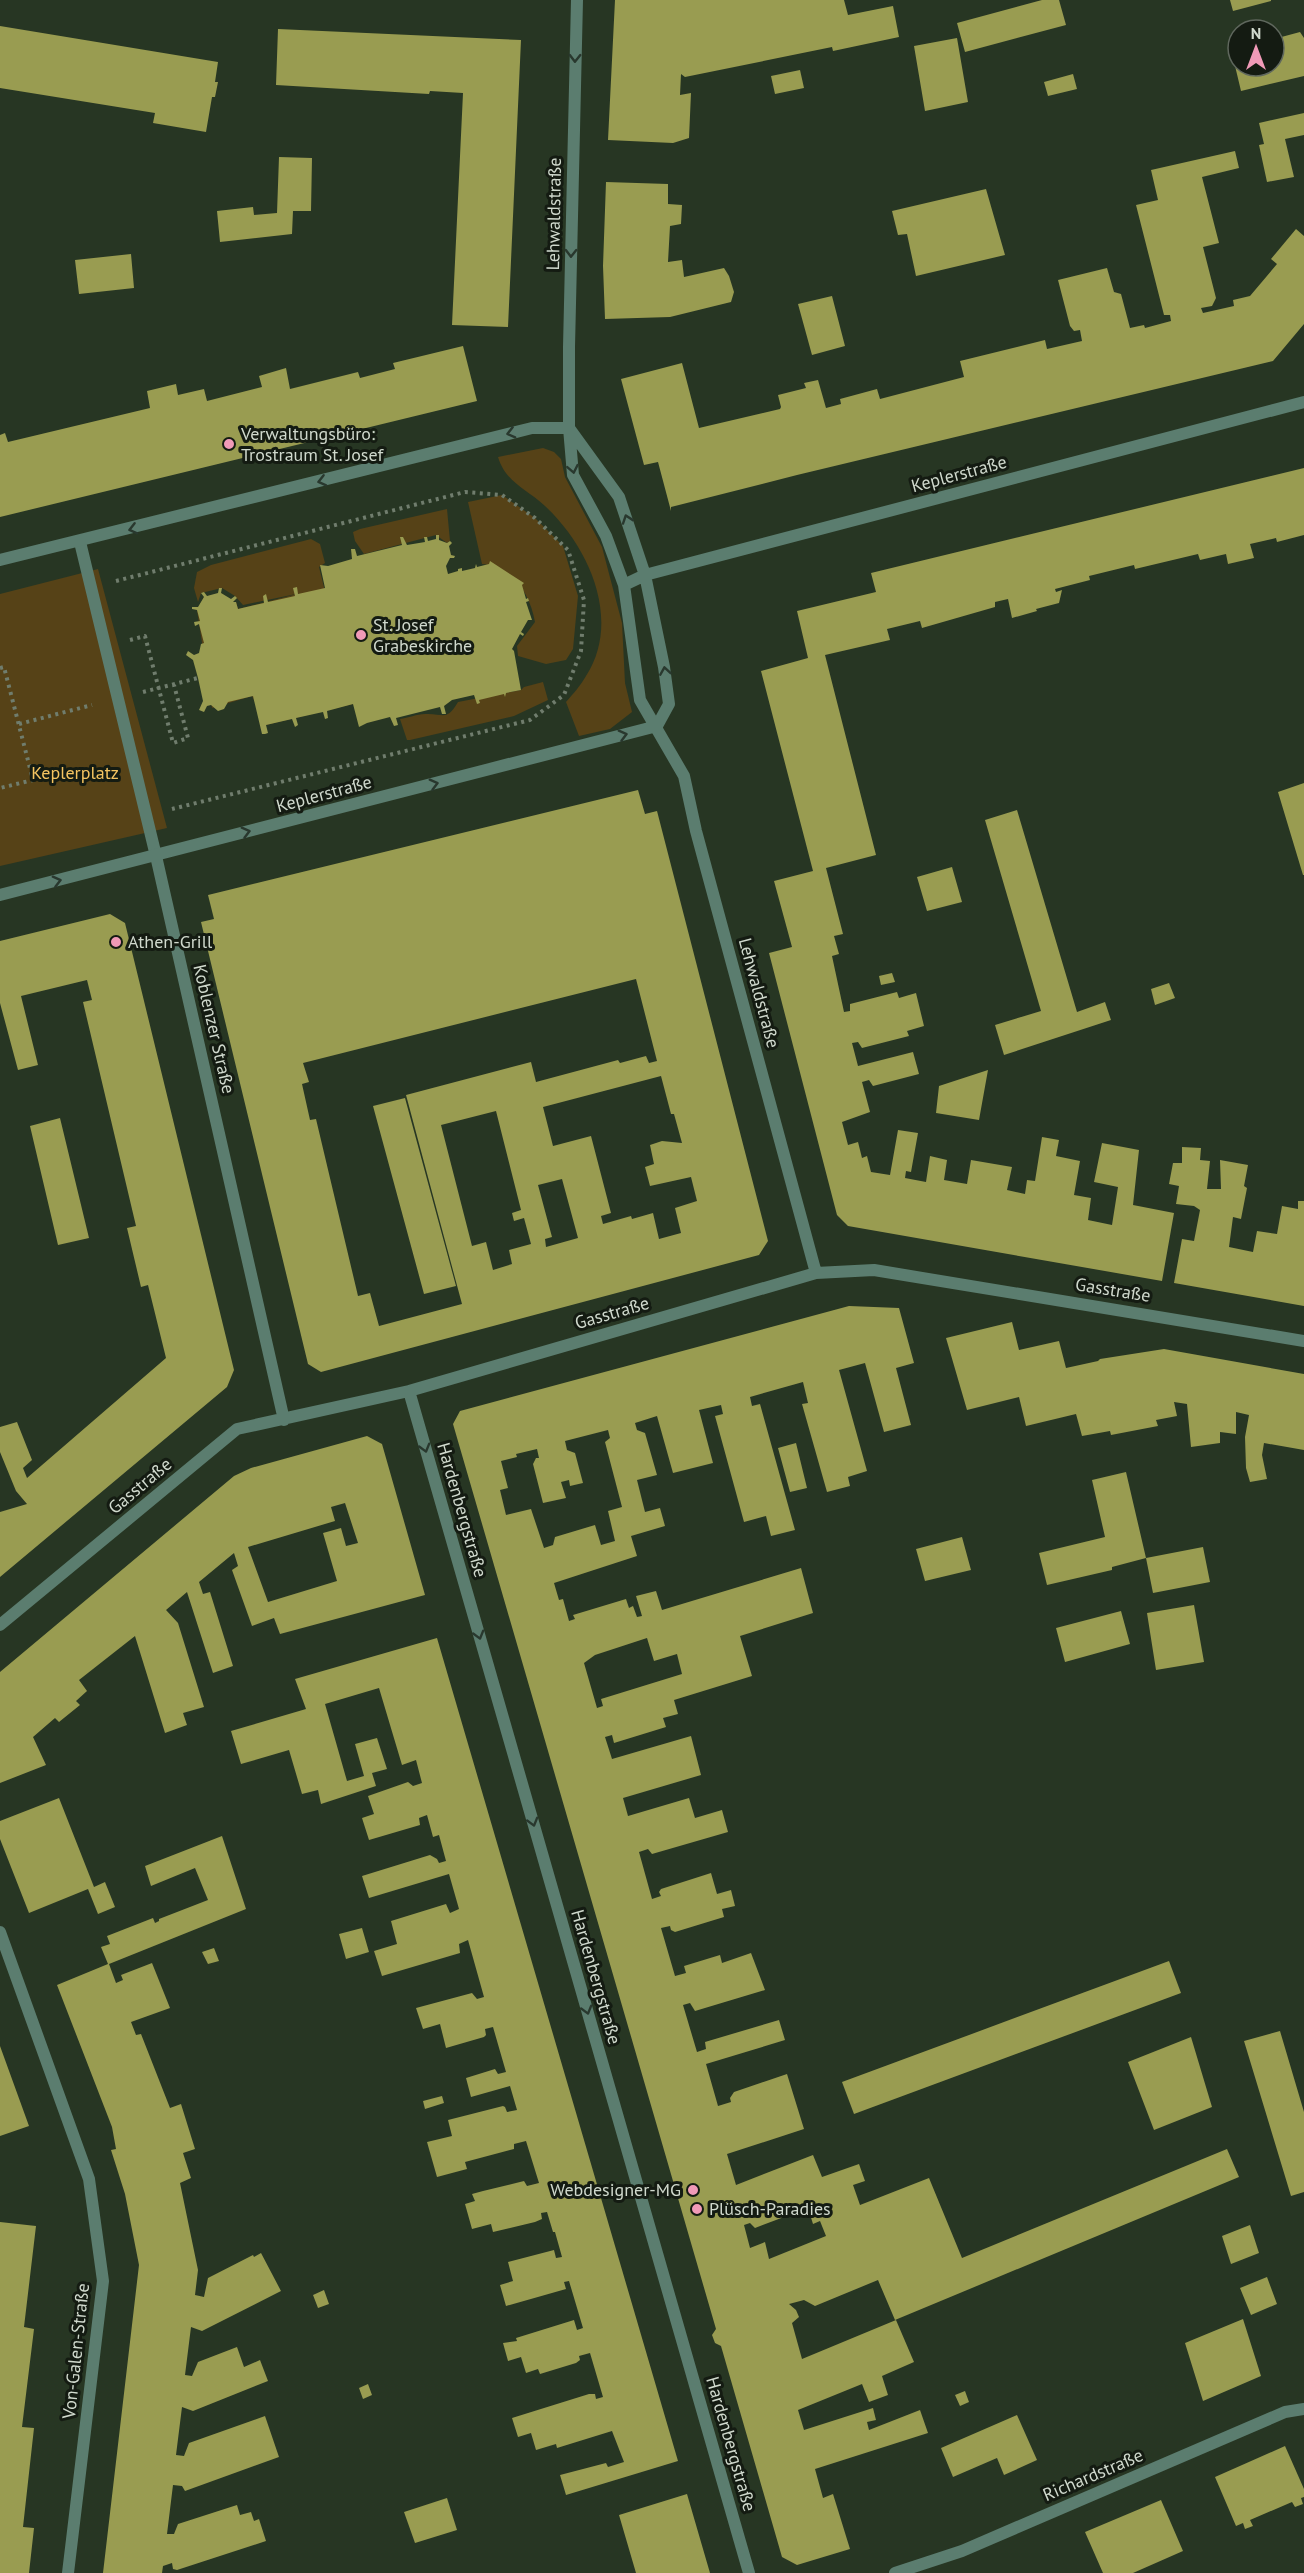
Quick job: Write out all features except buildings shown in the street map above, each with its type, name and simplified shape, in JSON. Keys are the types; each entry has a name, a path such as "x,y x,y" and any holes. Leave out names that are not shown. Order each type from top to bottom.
{"street":[{"name":"Lehwaldstraße","path":"577,0 569,428 573,474 606,536 624,585 640,700 684,776 696,831 816,1273"},
{"name":"Keplerstraße","path":"624,585 645,575 1304,402"},
{"path":"0,560 532,428 569,428 619,497 645,575 664,667 669,704 657,726"},
{"name":"Koblenzer Straße","path":"80,542 156,856 284,1420"},
{"name":"Keplerstraße","path":"0,895 657,726"},
{"name":"Gasstraße","path":"0,1625 237,1429 409,1391 816,1273 874,1270 1304,1341"},
{"name":"Hardenbergstraße","path":"409,1391 749,2573"},
{"name":"Von-Galen-Straße","path":"0,1932 89,2179 103,2281 68,2573"},
{"name":"Richardstraße","path":"896,2573 962,2551 1285,2412 1304,2409"}],"path":[{"path":"91,587 465,492 502,495 535,518 568,550 584,600 581,651 564,695 530,720 145,816"},
{"path":"132,651 129,640 146,636 173,743 188,738 174,685"},
{"path":"0,668 4,667 33,780 0,788"},
{"path":"19,724 198,678"},
{"path":"139,682 142,693"}],"green space":[{"path":"543,448 554,452 561,459 565,477 602,547 622,623 625,683 632,712 610,729 579,736 566,702 584,679 596,654 601,632 596,585 587,563 561,523 545,506 506,473 498,457"},
{"path":"502,495 535,518 563,546 578,596 573,649 566,660 546,664 518,656 517,646 535,622 529,601 511,576 503,570 482,564 468,502"},
{"path":"447,509 450,541 447,543 436,535 364,554 355,541 353,532 360,529"},
{"path":"311,539 320,544 325,563 319,567 353,704 266,725 252,696 212,708 197,610 204,597 221,593 236,602 238,609 301,593 243,605 235,596 222,588 201,593 198,602 194,588 197,572 211,565"},
{"name":"Keplerplatz","path":"98,569 167,828 0,866 0,594"},
{"path":"543,682 548,700 514,716 407,740 400,719 422,714 444,715 450,712 458,702 521,690"}],"place":[{"name":"Verwaltungsbüro: Trostraum St. Josef","path":"229,444"},
{"name":"St. Josef Grabeskirche","path":"361,635"},
{"name":"Athen-Grill","path":"116,942"},
{"name":"Webdesigner-MG","path":"693,2190"},
{"name":"Plüsch-Paradies","path":"697,2209"}]}
